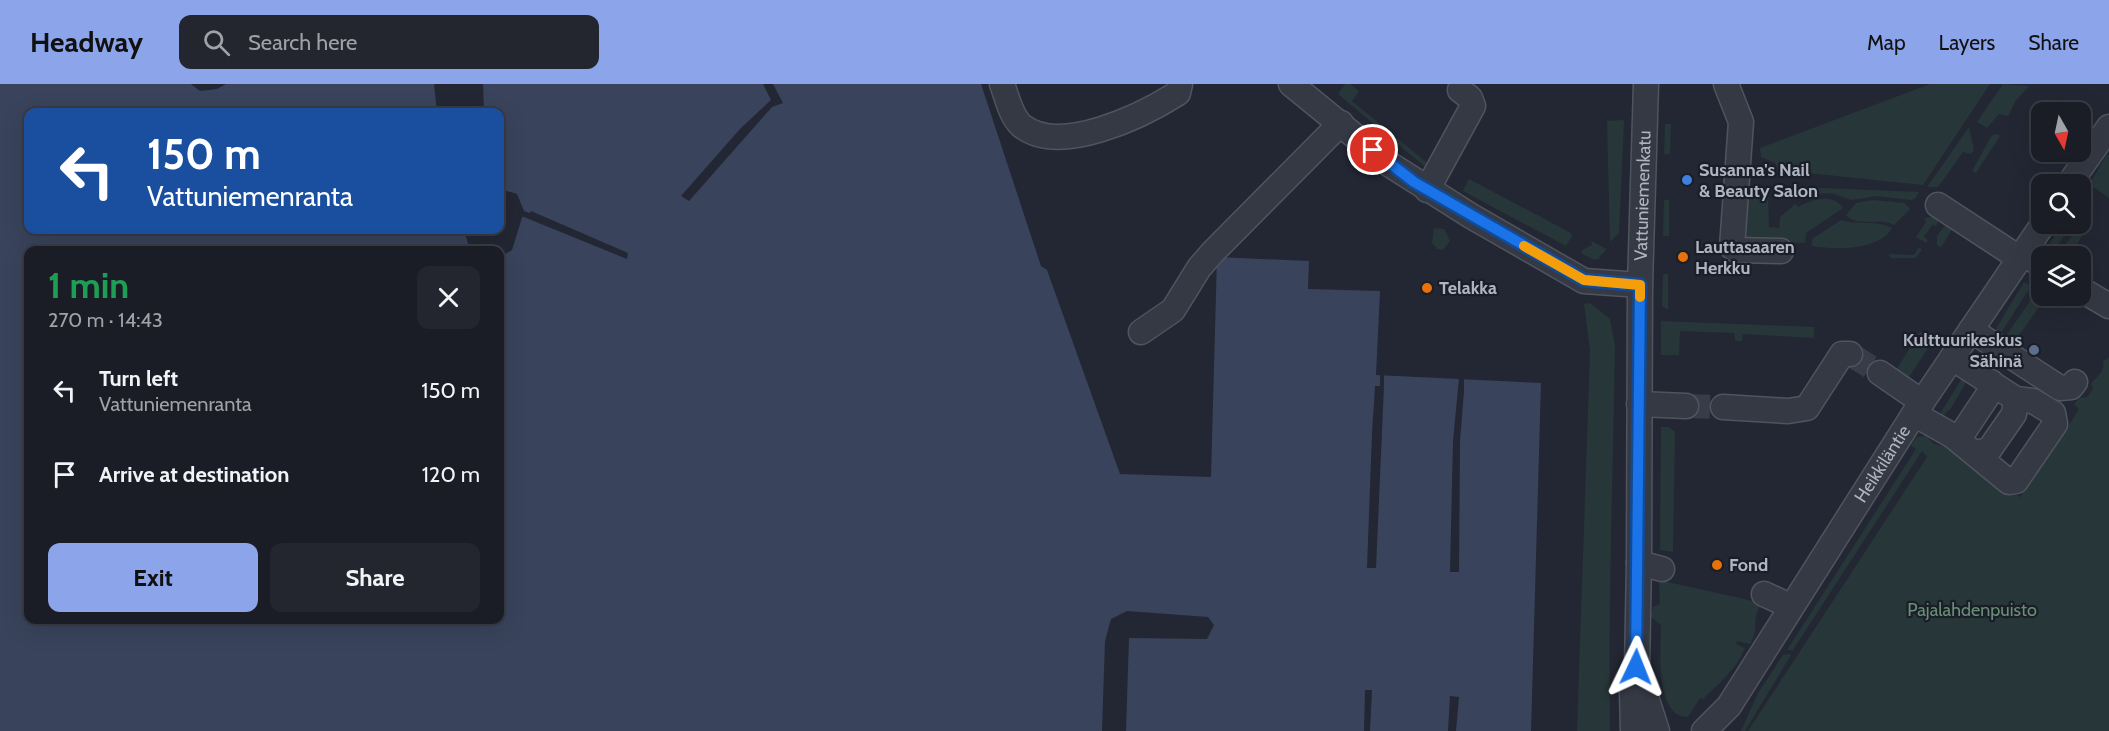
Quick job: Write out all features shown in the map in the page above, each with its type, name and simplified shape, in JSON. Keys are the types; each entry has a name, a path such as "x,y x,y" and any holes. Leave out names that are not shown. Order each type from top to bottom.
{"street":[{"path":"1002,84 1016,120 1021,126 1033,133 1056,139 1079,136 1138,114 1178,93 1180,84"},
{"path":"1291,84 1389,164 1582,286 1640,285"},
{"name":"Vattuniemenkatu","path":"1633,731 1632,692 1651,566 1639,404 1646,84"},
{"path":"1726,84 1741,122 1732,247 1736,250 1781,251"},
{"path":"1427,190 1473,106 1470,98 1460,90"},
{"path":"1141,332 1173,310 1199,268 1212,253 1341,123"},
{"path":"2076,174 2108,130"},
{"path":"1938,205 2028,259"},
{"name":"Heikkiläntie","path":"1704,731 1729,706 1790,606 1918,408 1971,330 2028,259 2039,234"},
{"path":"2091,295 2109,306"},
{"path":"1971,330 2060,388 2072,387 2075,382"},
{"path":"1723,407 1788,411 1807,408 1842,354 1850,354"},
{"path":"1880,373 1918,408 2009,482 2016,481 2055,424 2053,413 2033,401 2016,399 1952,358"},
{"path":"1953,436 1962,434 1992,389 1991,382"},
{"path":"1976,453 1989,450 2014,414 2016,399"},
{"path":"1639,404 1686,406"},
{"path":"1764,594 1790,606"},
{"name":"Vattuniemenkatu","path":"1636,667 1657,731"},
{"name":"Heikkiläntie","path":"1723,731 1729,706"}],"green space":[{"path":"1345,84 1350,84 1359,91 1352,101 1431,166 1430,171 1338,94"},
{"path":"1930,84 1990,84 1923,185 1779,170 1775,163 1761,157 1760,148"},
{"path":"2003,84 2029,86 2016,100 2008,116 1999,114 1987,128 1977,122"},
{"path":"1624,120 1619,233 1610,242 1607,121"},
{"path":"1665,124 1671,124 1670,154 1664,154"},
{"path":"1969,127 1974,150 1971,154 1963,152 1938,187 1927,187"},
{"path":"1992,135 2000,136 1976,173 1972,171"},
{"path":"2107,154 2109,155 2109,198 2092,186 2092,180"},
{"path":"1469,179 1571,233 1572,236 1566,246 1463,191"},
{"path":"1741,187 1768,193 1769,227 1779,228 1780,217 1795,204 1799,207 1816,200 1828,199 1839,203 1843,208 1806,233 1805,243 1742,240"},
{"path":"1799,187 1919,192 1915,199 1911,200 1877,196 1851,200 1831,193 1802,195"},
{"path":"1664,200 1669,200 1669,236 1663,236"},
{"path":"1872,200 1905,203 1910,209 1894,225 1856,221 1846,215 1856,203"},
{"path":"1937,217 1936,226 1932,225 1924,237 1928,240 1926,243 1916,237 1926,222 1924,218"},
{"path":"1841,220 1880,224 1892,228 1886,236 1867,245 1844,248 1812,246 1812,239"},
{"path":"1948,222 1955,225 1941,247 1937,245 1937,236"},
{"path":"1434,228 1444,229 1450,241 1443,250 1437,249 1432,243"},
{"path":"2056,234 2065,234 2058,246 2048,246"},
{"path":"2073,234 2083,234 2076,246 2064,246"},
{"path":"1591,241 1607,249 1599,257 1602,258 1594,260 1581,253 1582,250 1592,245"},
{"path":"1919,247 1922,250 1915,258 1891,258 1888,254 1914,255"},
{"path":"1663,274 1668,274 1668,310 1662,306"},
{"path":"2024,282 2031,286 1999,336 1994,332"},
{"path":"2031,299 2031,306 2040,306 2012,345 2004,339"},
{"path":"1590,303 1610,319 1615,345 1610,586 1610,731 1577,731 1590,351 1584,304"},
{"path":"1661,321 1814,327 1814,338 1743,334 1742,341 1735,341 1734,333 1680,331 1679,355 1661,355"},
{"path":"1920,332 1938,333 1905,383 1893,375"},
{"name":"Pajalahdenpuisto","path":"2109,358 2109,731 1748,731 1927,457 1922,451 1793,650 1787,650 1916,449 1911,445 1916,437 1926,436 1934,444 1955,449 1964,461 1969,460 2020,497 2034,478 2030,466 2040,453 2052,450 2050,442 2053,438 2062,436 2079,409 2074,404 2079,398 2087,397 2093,389 2091,384 2102,372 2103,361"},
{"path":"1964,375 1968,379 1951,408 1941,418 1938,417"},
{"path":"1661,427 1669,427 1675,432 1673,552 1660,550"},
{"path":"1659,580 1762,603 1756,615 1755,633 1750,644 1737,641 1736,644 1745,648 1738,662 1715,688 1703,699 1700,698 1688,717 1677,714 1669,706 1662,680 1661,625 1651,617 1653,607 1660,604"},
{"path":"1783,655 1791,655 1745,731 1741,731 1758,693"}],"water":[{"path":"0,84 191,84 200,91 217,89 226,84 434,84 437,108 24,108 24,234 465,234 469,246 24,246 24,624 504,624 504,255 512,250 524,211 517,194 504,190 504,108 484,108 483,84 981,84 1041,266 1047,270 1120,474 1211,477 1217,257 1309,261 1308,289 1380,291 1376,375 1541,383 1531,731 1126,731 1129,638 1207,639 1214,625 1208,617 1127,611 1111,619 1105,641 1102,731 0,731"}],"pier":[{"path":"763,84 773,84 783,103 772,107 689,201 681,196 740,129 771,100"},
{"path":"520,210 530,213 531,211 628,253 627,259 519,215"},
{"path":"1380,375 1384,375 1384,386 1376,568 1367,568 1375,386 1380,386"},
{"path":"1459,378 1464,378 1464,391 1460,441 1459,572 1450,572 1453,441"},
{"path":"1365,690 1372,690 1370,731 1364,731"},
{"path":"1450,696 1459,697 1456,731 1448,731"}],"tunnel":[{"path":"1850,354 1880,373"},
{"path":"1686,406 1723,407"}],"slow traffic":[{"path":"1524,246 1584,280 1640,285 1640,297"}],"place":[{"name":"Susanna's Nail & Beauty Salon","path":"1687,180"},
{"name":"Lauttasaaren Herkku","path":"1683,257"},
{"name":"Telakka","path":"1427,288"},
{"name":"Kulttuurikeskus Sähinä","path":"2034,350"},
{"name":"Fond","path":"1717,565"}],"route":[{"path":"1373,150 1414,182 1584,280 1640,285 1640,563 1636,667"}]}
